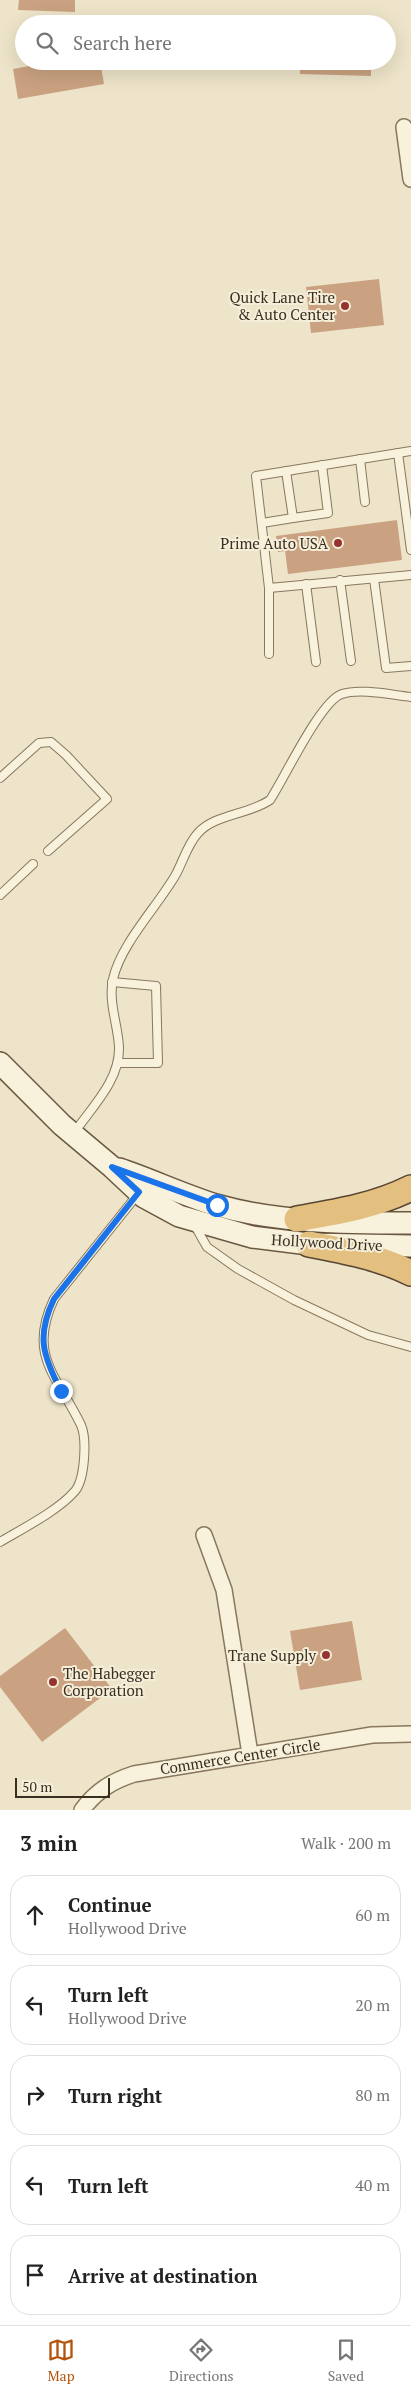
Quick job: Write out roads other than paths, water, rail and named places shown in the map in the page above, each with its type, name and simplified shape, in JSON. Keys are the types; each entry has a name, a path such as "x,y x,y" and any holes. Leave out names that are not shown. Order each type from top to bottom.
{"highway":[{"path":"297,1219 361,1207 388,1199 411,1188"},
{"path":"309,1244 366,1256 393,1264 411,1273"}],"main road":[{"name":"Hollywood Drive","path":"0,1063 73,1134 112,1167 144,1198 192,1220 252,1237 309,1244 411,1246"},
{"name":"Hollywood Drive","path":"112,1167 217,1205 297,1219 411,1223"}],"street":[{"path":"404,128 411,178"},
{"path":"204,1534 224,1590 250,1754"},
{"name":"Commerce Center Circle","path":"82,1810 100,1789 117,1779 134,1774 372,1735 411,1734"}],"lane":[{"path":"269,654 269,588 256,476 411,451"},
{"path":"398,453 411,550"},
{"path":"360,459 366,502"},
{"path":"262,523 328,513 322,465"},
{"path":"286,471 293,518"},
{"path":"269,588 340,580 374,580 411,575"},
{"path":"340,580 351,661"},
{"path":"374,580 386,668 411,666"},
{"path":"306,584 316,662"},
{"path":"73,1134 113,1078 118,1063 119,1047 112,982 121,956 162,897 176,874 184,853 198,833 214,822 259,808 270,800 316,721 333,698 351,692 411,697"},
{"path":"0,778 39,743 51,742 107,799 48,850"},
{"path":"0,895 33,864"},
{"path":"112,982 156,986 158,1063 118,1063"},
{"path":"0,1542 38,1520 75,1491 84,1476 82,1427 48,1366 43,1338 44,1319 54,1299 139,1192"},
{"path":"192,1220 207,1248 238,1269 294,1300 368,1335 411,1347"}],"place":[{"name":"Quick Lane Tire & Auto Center","path":"345,306"},
{"name":"Prime Auto USA","path":"338,543"},
{"name":"Trane Supply","path":"326,1655"},
{"name":"The Habegger Corporation","path":"53,1682"}]}
